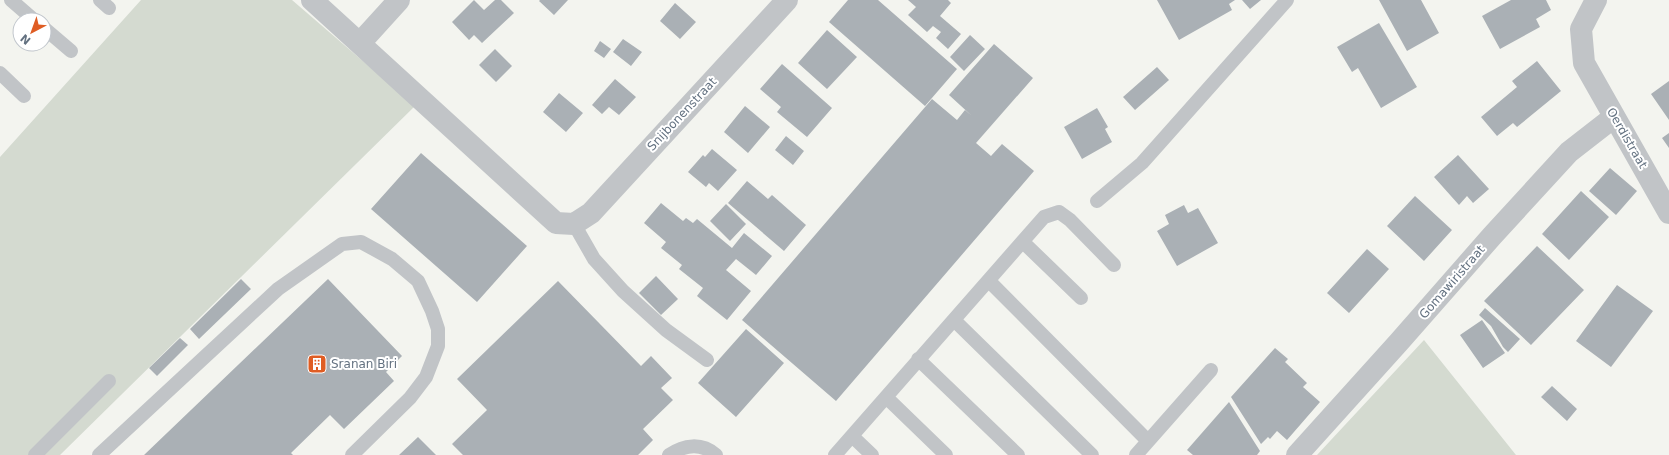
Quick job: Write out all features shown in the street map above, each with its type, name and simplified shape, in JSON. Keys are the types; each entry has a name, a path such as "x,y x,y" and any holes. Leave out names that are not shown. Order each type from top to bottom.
{"street":[{"path":"312,0 556,223 574,224"},
{"path":"360,43 398,0"},
{"name":"Snijbonenstraat","path":"574,224 591,213 787,0"},
{"name":"Oerdistraat","path":"1596,0 1581,29 1584,63 1669,213"},
{"name":"Gomawiristraat","path":"1297,455 1569,152 1614,117"}],"lane":[{"path":"11,0 25,12"},
{"path":"1097,201 1142,163 1287,0"},
{"path":"52,35 70,51"},
{"path":"0,73 24,96"},
{"path":"835,455 1044,217 1059,212 1070,220 1114,265"},
{"path":"574,224 594,259 623,291 666,330 707,360"},
{"path":"99,455 278,289 342,244 361,242 392,259 418,281 432,311 438,330 438,346 426,377 410,398 352,455"},
{"path":"1023,242 1081,298"},
{"path":"989,281 1148,441"},
{"path":"954,320 1092,455"},
{"path":"918,359 1018,455"},
{"path":"1136,455 1211,370"},
{"path":"35,455 108,381"},
{"path":"886,397 946,455"},
{"path":"852,436 872,455"},
{"path":"669,455 693,445 712,451 716,455"}],"shaded area":[{"path":"141,0 292,0 415,106 60,455 0,455 0,157"},
{"path":"1424,340 1516,455 1317,455"}],"building":[{"path":"474,0 484,10 495,0 501,0 514,13 482,43 474,35 469,40 452,22"},
{"path":"568,0 554,15 539,1"},
{"path":"848,0 878,0 957,69 925,106 829,22"},
{"path":"908,0 948,0 951,3 940,16 961,34 948,49 936,38 941,32 933,26 927,32 908,15 916,7"},
{"path":"1157,0 1235,0 1229,4 1232,10 1179,40"},
{"path":"1242,0 1261,0 1250,9"},
{"path":"1379,0 1421,0 1439,33 1407,51"},
{"path":"1511,0 1546,0 1551,10 1536,19 1540,27 1500,49 1482,16"},
{"path":"675,3 696,22 680,39 660,21"},
{"path":"1379,23 1417,87 1381,108 1358,68 1352,72 1337,47"},
{"path":"827,30 857,57 827,89 798,63"},
{"path":"970,35 985,49 964,71 950,57"},
{"path":"623,39 642,52 631,66 613,52"},
{"path":"600,41 611,49 604,58 594,51"},
{"path":"994,44 1033,78 976,143 991,156 1002,144 1034,171 836,401 742,320 932,99 957,120 965,110 972,116 949,95"},
{"path":"495,49 512,66 496,82 479,65"},
{"path":"1537,61 1561,91 1517,127 1513,123 1497,136 1481,117 1517,87 1512,81"},
{"path":"782,64 832,108 807,137 777,112 781,107 760,89"},
{"path":"1157,67 1169,80 1135,110 1123,97"},
{"path":"615,79 636,97 619,115 609,107 602,114 592,105"},
{"path":"1669,81 1669,120 1651,94"},
{"path":"559,93 583,113 566,132 543,112"},
{"path":"745,106 770,127 748,153 724,132"},
{"path":"1097,108 1108,127 1105,129 1112,142 1082,159 1064,127"},
{"path":"1669,133 1669,148 1662,138"},
{"path":"786,136 804,151 793,165 775,150"},
{"path":"712,149 737,170 718,191 709,183 706,187 688,172 703,155 705,157"},
{"path":"421,153 527,246 477,302 371,209"},
{"path":"1458,155 1489,189 1473,203 1467,196 1459,205 1434,177"},
{"path":"1610,168 1637,191 1616,215 1589,191"},
{"path":"747,181 768,199 772,195 806,225 784,251 728,203"},
{"path":"1581,191 1609,217 1569,260 1542,234"},
{"path":"1415,196 1452,230 1424,261 1387,226"},
{"path":"661,203 683,221 686,218 693,223 697,219 732,248 744,233 772,256 756,275 736,259 726,270 751,291 727,320 697,296 703,288 679,269 682,265 661,248 666,242 644,223"},
{"path":"726,204 746,224 730,241 710,221"},
{"path":"1184,205 1188,213 1198,208 1218,243 1177,266 1157,231 1169,224 1165,215"},
{"path":"1537,246 1584,290 1531,345 1484,301"},
{"path":"1367,249 1389,269 1349,313 1327,293"},
{"path":"656,276 678,299 661,315 639,293"},
{"path":"241,279 251,289 199,339 190,329"},
{"name":"Sranan Biri","path":"328,279 402,356 386,372 394,381 344,429 330,415 291,453 293,455 144,455"},
{"path":"558,281 641,366 651,356 672,378 661,388 673,400 643,429 653,440 638,455 463,455 452,444 487,410 457,379"},
{"path":"1617,285 1653,311 1611,367 1576,341"},
{"path":"1485,308 1520,339 1508,352 1503,347 1491,326 1479,315"},
{"path":"1482,320 1505,353 1483,368 1460,335"},
{"path":"746,329 784,363 736,417 698,383"},
{"path":"180,338 188,345 157,376 149,368"},
{"path":"1275,348 1288,359 1285,362 1307,383 1303,387 1320,402 1287,440 1277,431 1270,439 1268,437 1261,444 1231,397"},
{"path":"1552,386 1577,409 1567,421 1541,397"},
{"path":"1229,402 1260,451 1257,455 1193,455 1187,450"},
{"path":"418,437 436,455 399,455"}],"place":[{"name":"Sranan Biri","path":"317,364"}]}
